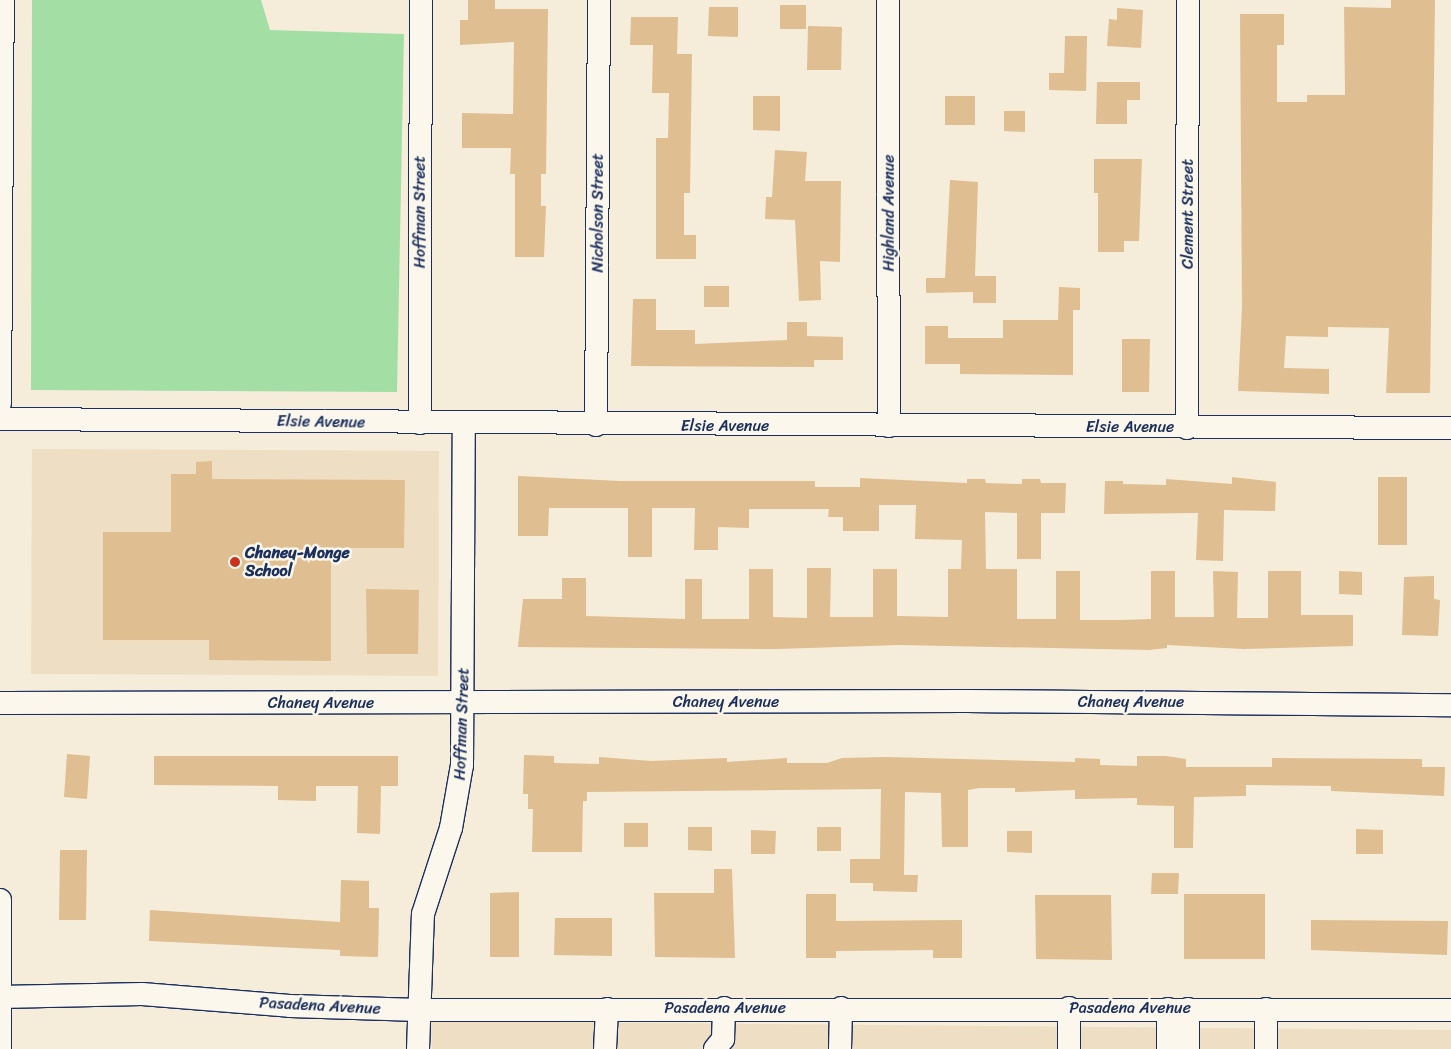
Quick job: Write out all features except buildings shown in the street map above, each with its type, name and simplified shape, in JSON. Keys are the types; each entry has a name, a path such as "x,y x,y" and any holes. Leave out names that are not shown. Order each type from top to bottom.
{"street":[{"path":"0,403 3,0"},
{"name":"Hoffman Street","path":"420,423 421,0"},
{"name":"Nicholson Street","path":"596,425 599,0"},
{"name":"Highland Avenue","path":"888,0 889,426"},
{"name":"Clement Street","path":"1187,428 1188,0"},
{"name":"Elsie Avenue","path":"0,419 596,425 1451,428"},
{"name":"Hoffman Street","path":"418,1049 423,914 458,797 464,703 464,423"},
{"name":"Chaney Avenue","path":"0,703 1451,704"},
{"path":"0,900 0,1049"},
{"name":"Pasadena Avenue","path":"0,997 142,994 290,1006 419,1010 724,1008 1451,1010"},
{"path":"715,1049 723,1039 724,1008"},
{"path":"840,1049 841,1008"},
{"path":"1069,1008 1069,1049"},
{"path":"606,1049 607,1009"},
{"path":"1168,1049 1178,1009"},
{"path":"1178,1009 1188,1049"},
{"path":"1266,1009 1266,1049"}],"shaded area":[{"name":"Chaney-Monge School","path":"32,449 439,451 438,676 31,674"},
{"path":"431,1021 1451,1030 1451,1049 432,1049"}],"green space":[{"path":"32,0 261,0 270,30 404,34 397,392 31,390"}],"place":[{"name":"Chaney-Monge School","path":"235,562"}]}
